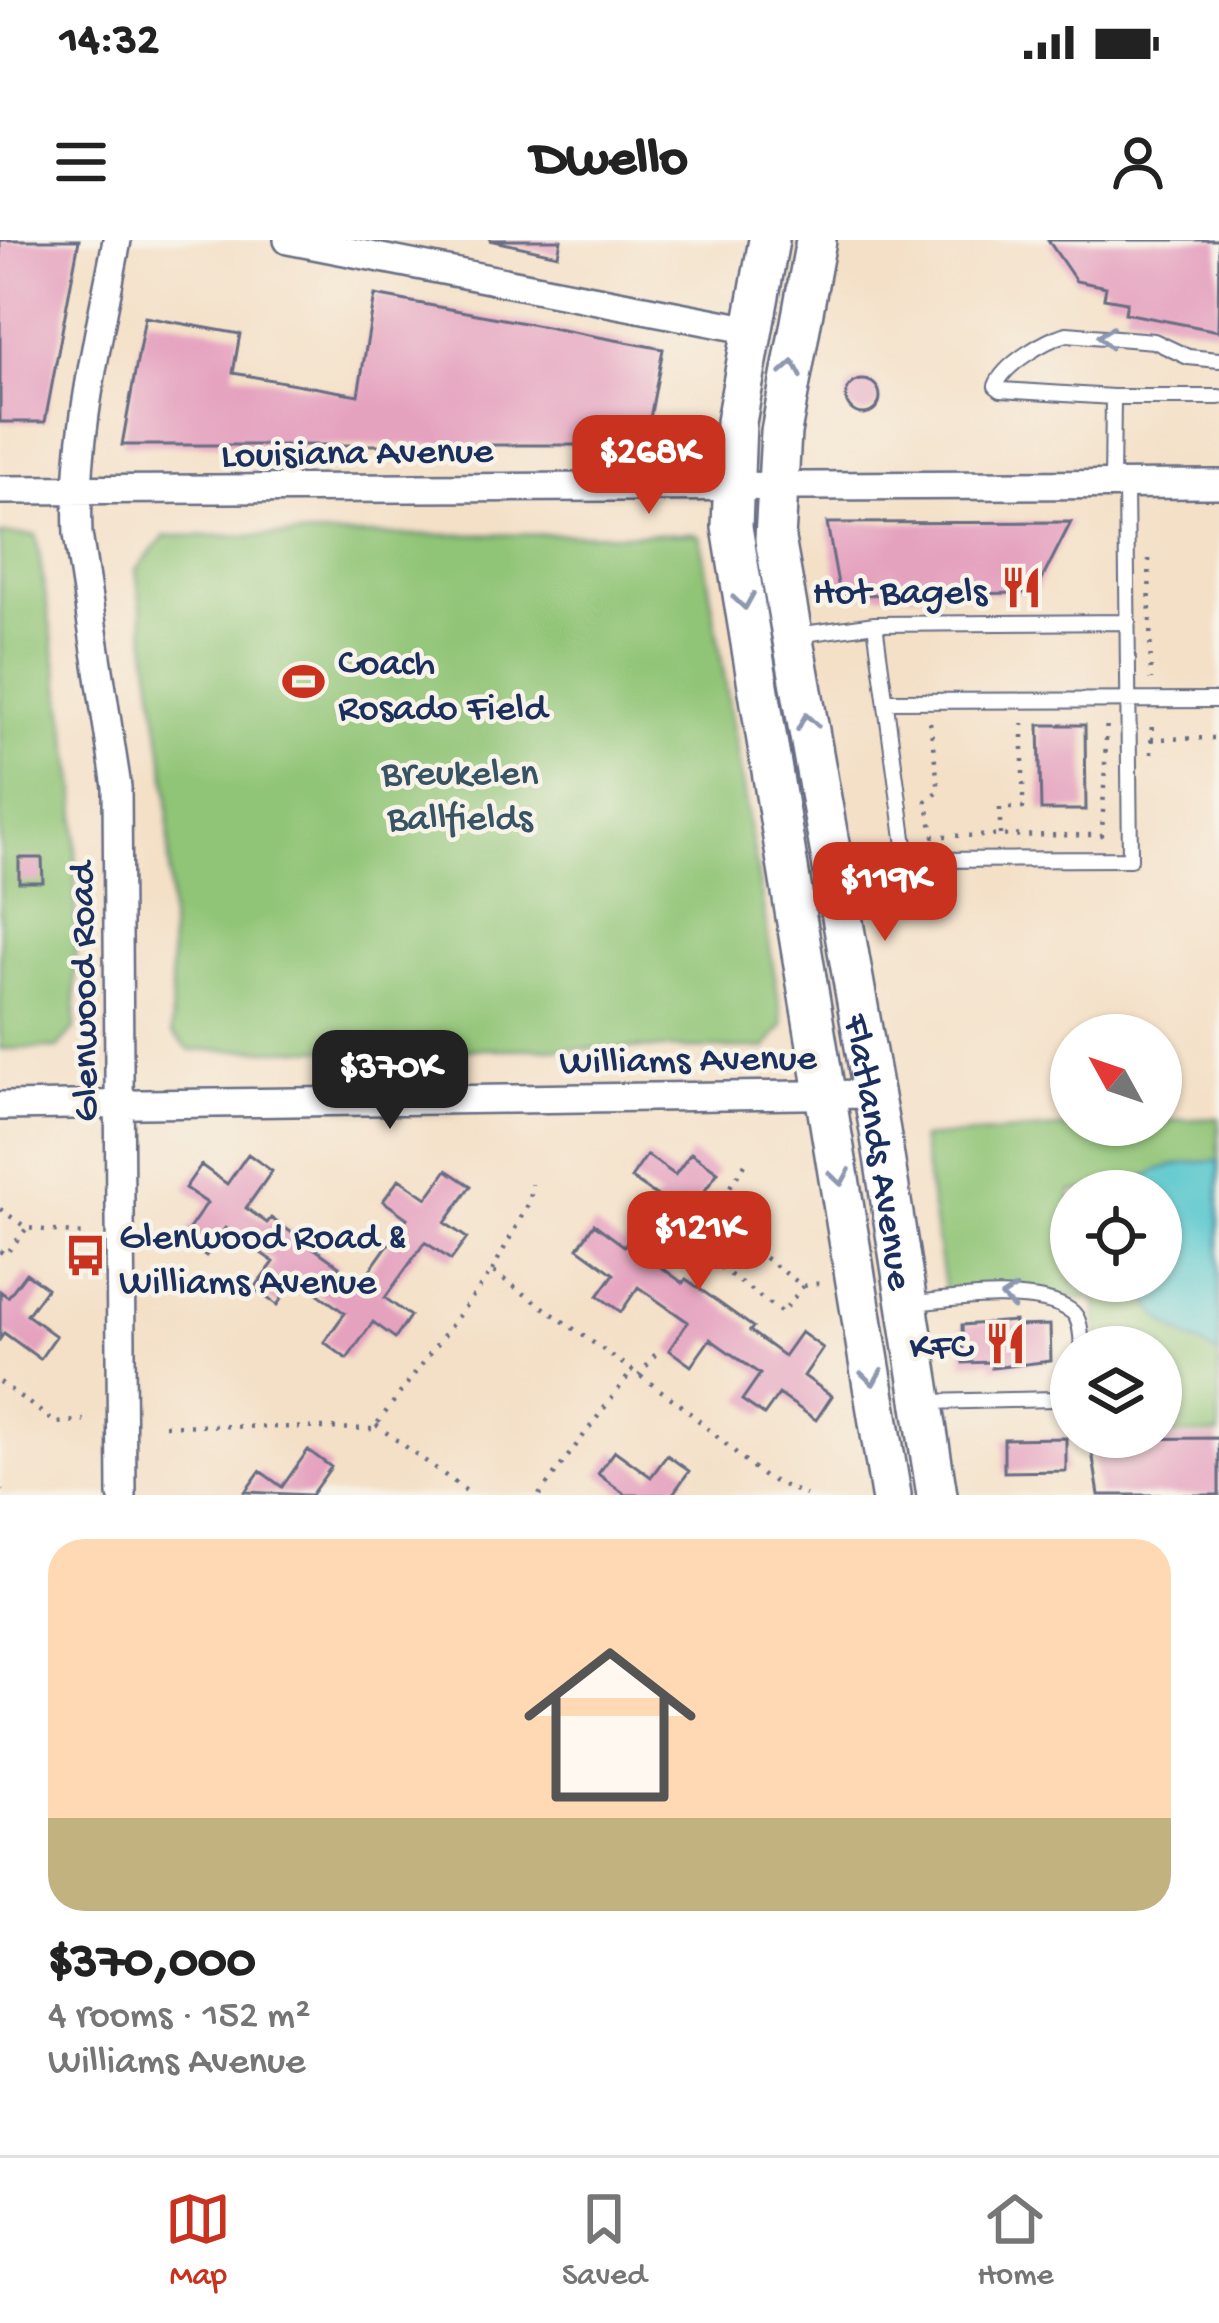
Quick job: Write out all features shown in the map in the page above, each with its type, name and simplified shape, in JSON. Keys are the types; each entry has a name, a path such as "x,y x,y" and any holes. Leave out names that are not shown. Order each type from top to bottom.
{"main road":[{"name":"Flatlands Avenue","path":"769,240 736,422 732,527 891,1495"},
{"name":"Flatlands Avenue","path":"816,240 781,432 775,539 873,1094 937,1495"}],"street":[{"name":"Glenwood Road","path":"117,240 79,450 77,491 79,533 117,787 122,1495"},
{"path":"288,240 752,330"},
{"name":"Louisiana Avenue","path":"0,490 1219,484"},
{"name":"Williams Avenue","path":"0,1106 873,1094"}],"lane":[{"path":"1219,360 1188,357 1154,341 1066,334 1001,374 996,386 1000,390 1113,397 1219,397"},
{"path":"875,624 908,860 1130,859 1127,622 1113,397"},
{"path":"792,636 875,624 1127,622"},
{"path":"886,701 1219,700"},
{"path":"907,1304 981,1294 1046,1301 1070,1310 1078,1326"},
{"path":"922,1402 1050,1399"}],"path":[{"path":"1148,549 1150,758"},
{"path":"930,719 939,791 926,801 934,836 1000,836 1102,835 1106,717 1129,718"},
{"path":"1000,836 1000,808 1023,808 1023,718"},
{"path":"1151,739 1219,738"},
{"path":"745,1164 690,1245 782,1313 803,1286 828,1282"},
{"path":"165,1425 373,1429 492,1271 530,1201 532,1184"},
{"path":"0,1209 27,1228 82,1234"},
{"path":"710,1217 803,1286"},
{"path":"0,1251 5,1255 27,1228"},
{"path":"492,1271 677,1402 764,1478 806,1495"},
{"path":"539,1495 660,1348"},
{"path":"0,1382 56,1424 84,1420"},
{"path":"376,1425 472,1495"}],"green space":[{"path":"0,534 36,535 76,789 75,1028 57,1048 0,1049"},
{"name":"Breukelen Ballfields","path":"695,534 701,538 783,1025 766,1048 190,1050 172,1033 168,792 136,570 165,536"},
{"path":"1219,1118 1219,1174 1182,1183 1182,1170 1050,1170 1050,1297 945,1292 921,1138 1050,1129 1050,1146 1182,1146 1182,1120"},
{"path":"1096,1302 1179,1302 1219,1335 1219,1434 1182,1435 1182,1326 1097,1326"}],"water":[{"path":"1219,1161 1219,1355 1182,1334 1182,1326 1170,1326 1148,1302 1182,1302 1182,1170 1159,1170"}],"building":[{"path":"0,240 79,240 45,422 0,422"},
{"path":"489,240 561,240 558,255"},
{"path":"1048,240 1219,240 1218,331 1125,313 1127,302 1104,298 1106,287 1076,281"},
{"path":"375,295 663,349 645,445 122,445 145,317 240,334 233,373 358,395"},
{"path":"863,380 875,385 880,397 875,409 863,414 851,409 846,397 851,385"},
{"path":"1071,522 1035,593 840,595 827,523"},
{"path":"1039,725 1085,725 1086,810 1041,810"},
{"path":"19,858 42,858 43,882 19,882"},
{"path":"691,1153 718,1172 670,1240 664,1235 648,1258 753,1327 750,1331 784,1356 801,1332 823,1348 804,1376 832,1396 816,1420 779,1394 764,1415 742,1400 760,1374 710,1339 691,1366 669,1350 688,1322 638,1287 621,1312 598,1296 614,1274 578,1248 594,1224 624,1246 659,1197 631,1178 647,1155 675,1175"},
{"path":"248,1154 272,1171 246,1208 267,1223 271,1218 339,1266 335,1272 357,1288 407,1218 383,1201 399,1179 427,1198 447,1170 471,1186 445,1223 467,1238 451,1260 425,1242 385,1298 410,1316 395,1338 373,1322 347,1359 324,1342 345,1313 296,1278 277,1305 254,1289 274,1262 225,1228 206,1256 182,1239 207,1203 185,1188 201,1165 227,1184"},
{"path":"26,1273 47,1288 27,1315 56,1336 40,1359 4,1333 0,1339 0,1291 8,1297"},
{"name":"KFC","path":"1015,1321 1015,1326 1050,1325 1050,1361 992,1368 992,1362 963,1363 962,1325"},
{"path":"1050,1438 1050,1458 1066,1458 1066,1471 1004,1472 1004,1439"},
{"path":"1182,1438 1219,1438 1219,1495 1099,1495 1093,1458 1182,1458"},
{"path":"308,1450 331,1467 311,1495 245,1492 260,1471 282,1487"},
{"path":"615,1451 651,1477 667,1455 689,1471 672,1495 626,1495 598,1474"}],"place":[{"name":"Hot Bagels","path":"1021,588"},
{"name":"Coach Rosado Field","path":"304,681"},
{"name":"Glenwood Road & Williams Avenue","path":"85,1255"},
{"name":"KFC","path":"1006,1343"}]}
